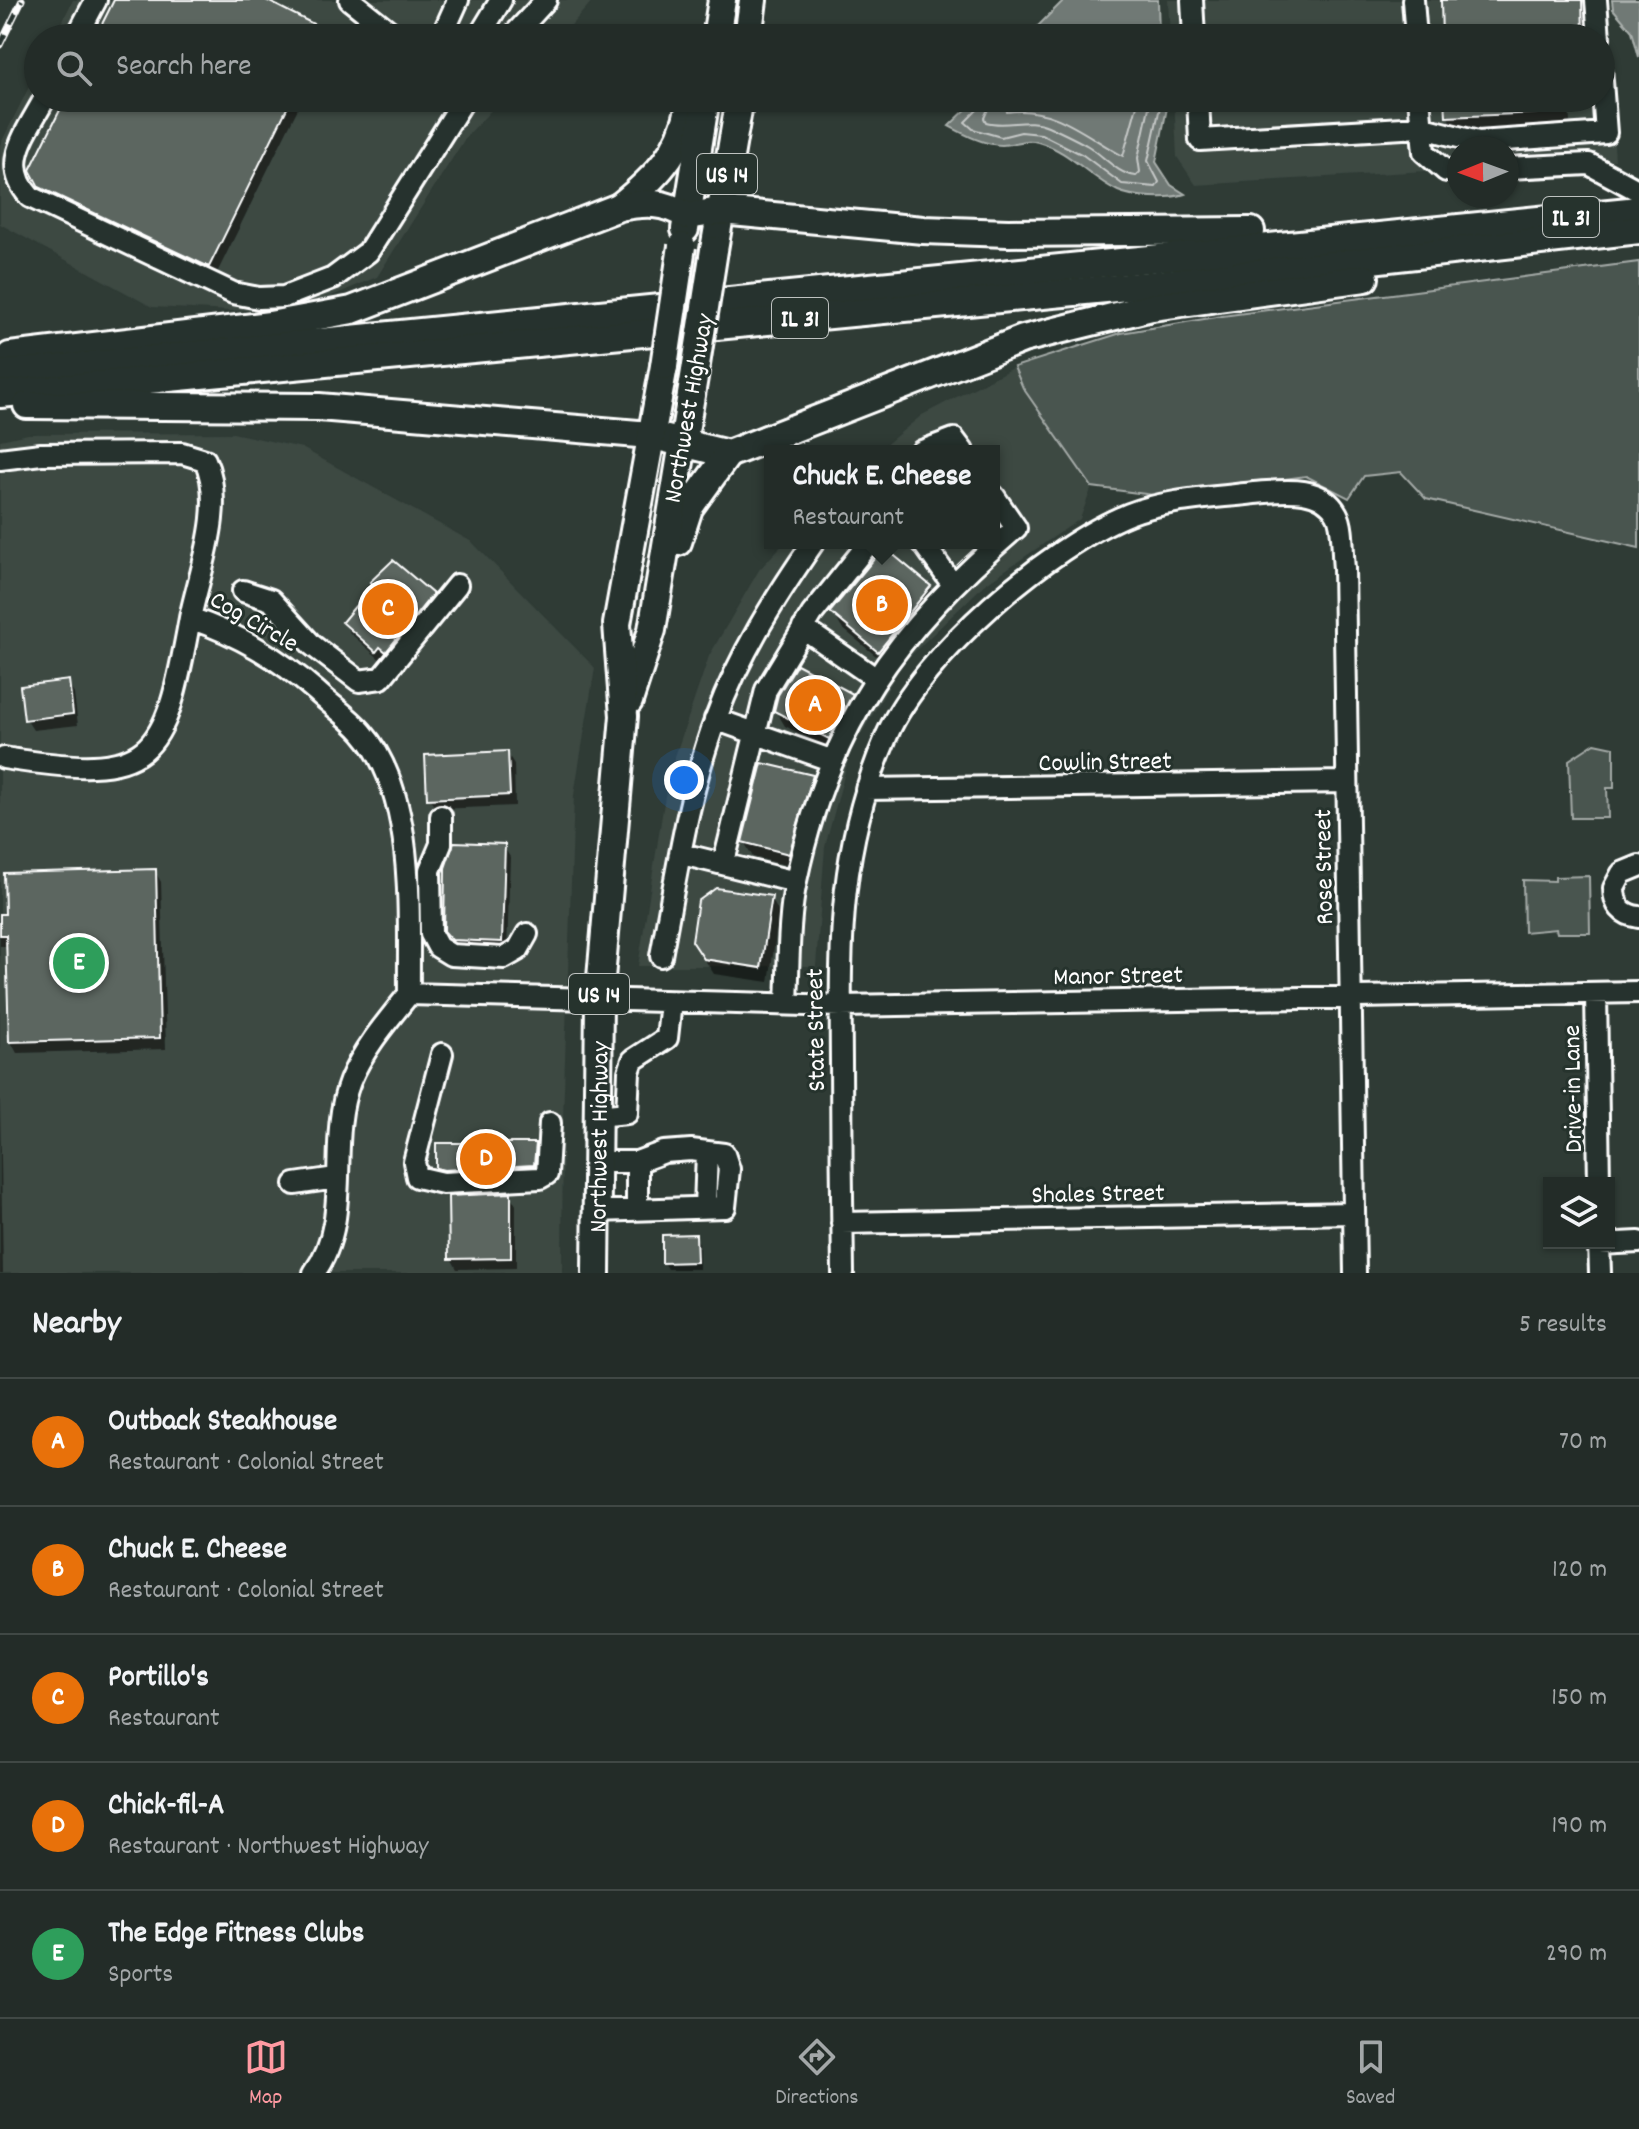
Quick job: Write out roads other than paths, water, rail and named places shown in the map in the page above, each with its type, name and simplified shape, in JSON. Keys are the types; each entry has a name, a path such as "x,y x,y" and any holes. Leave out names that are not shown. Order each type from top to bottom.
{"main road":[{"path":"750,24 753,0"},
{"path":"619,207 656,177 674,154 689,112"},
{"name":"Northwest Highway","path":"596,1273 599,1001 624,716 617,624 664,366 704,112"},
{"name":"Northwest Highway","path":"624,716 652,630 738,112"},
{"path":"0,357 270,325 352,310 619,207 660,203 687,216 721,211 923,230 1008,233 1291,231 1503,224"},
{"name":"IL 31","path":"0,374 1255,246 1639,210"},
{"name":"IL 31","path":"0,394 1148,285 1639,230"},
{"path":"0,405 319,407 650,435 728,454 1023,339 1152,307 1550,252 1599,234"},
{"path":"652,630 689,508 728,454"}],"street":[{"path":"83,24 96,0"},
{"path":"447,24 458,0"},
{"path":"486,24 501,0"},
{"path":"524,24 546,0"},
{"path":"1192,0 1193,24"},
{"path":"1413,0 1415,24"},
{"path":"1596,0 1598,24"},
{"path":"354,2 381,24"},
{"path":"38,112 11,162 15,184 22,191 202,281 246,296 273,299 333,278 368,252 456,112"},
{"path":"1199,112 1200,140 1420,127 1478,142 1606,133 1604,112"},
{"path":"1419,112 1424,152 1431,162 1447,171"},
{"path":"1519,167 1589,164 1639,191"},
{"path":"938,445 954,439 958,445"},
{"name":"Cog Circle","path":"0,459 41,454 182,453 205,460 214,480 213,503 190,618 247,641 292,671 363,734 380,761 398,807 403,844 409,994"},
{"name":"Rose Street","path":"1291,490 1319,496 1337,514 1344,568 1355,1273"},
{"name":"State Street","path":"843,1273 839,944 844,889 866,789 888,731 920,682 949,648 1034,570 1130,514 1190,500 1291,490"},
{"path":"1000,505 1016,528 1000,542"},
{"path":"661,956 715,719 741,659 781,589 809,549"},
{"path":"724,862 753,733 766,690 803,628 864,549"},
{"path":"927,549 953,585"},
{"path":"787,1002 796,882 833,761 875,678 906,637 953,585 993,549"},
{"path":"243,591 271,600 312,645 359,681 381,678 457,585"},
{"path":"4,758 66,767 110,767 134,758 149,747 172,709 190,618"},
{"path":"803,628 875,678"},
{"path":"715,719 833,761"},
{"name":"Cowlin Street","path":"866,789 1346,782"},
{"path":"441,816 441,844 430,870 431,934 438,947 451,955 504,958 518,950 527,934"},
{"path":"682,854 796,882"},
{"path":"1639,866 1622,873 1614,888 1618,907 1628,915 1639,917"},
{"name":"Manor Street","path":"599,1001 787,1002 841,1006 1639,992"},
{"name":"Drive-in Lane","path":"1596,993 1599,1177"},
{"path":"314,1273 334,1232 336,1178 350,1082 380,1029 409,994 599,1001"},
{"path":"597,1116 627,1113 629,1072 633,1060 667,1038 671,1002"},
{"path":"598,1052 633,1060"},
{"path":"442,1054 414,1162 417,1177 443,1183 540,1178 547,1174 550,1123"},
{"path":"596,1211 725,1207 729,1169 724,1154 707,1152 664,1152 637,1162 597,1162"},
{"path":"637,1162 637,1209"},
{"path":"295,1184 336,1178"},
{"name":"Shales Street","path":"842,1223 1354,1213"},
{"path":"1615,1243 1639,1242"},
{"path":"1599,1249 1600,1273"}],"water":[{"path":"1064,0 1158,0 1159,24 1040,24"},
{"path":"1612,0 1639,0 1639,57 1632,31 1613,9"},
{"path":"964,112 1166,112 1156,162 1171,185 1185,194 1152,197 1118,191 1049,146 1033,141 1002,145 988,143 949,126"}],"railway":[{"path":"0,45 22,0"}],"place":[{"name":"Chuck E. Cheese","path":"882,605"},
{"name":"Portillo's","path":"388,609"},
{"name":"Outback Steakhouse","path":"815,705"},
{"name":"The Edge Fitness Clubs","path":"79,963"},
{"name":"Chick-fil-A","path":"486,1159"}]}
